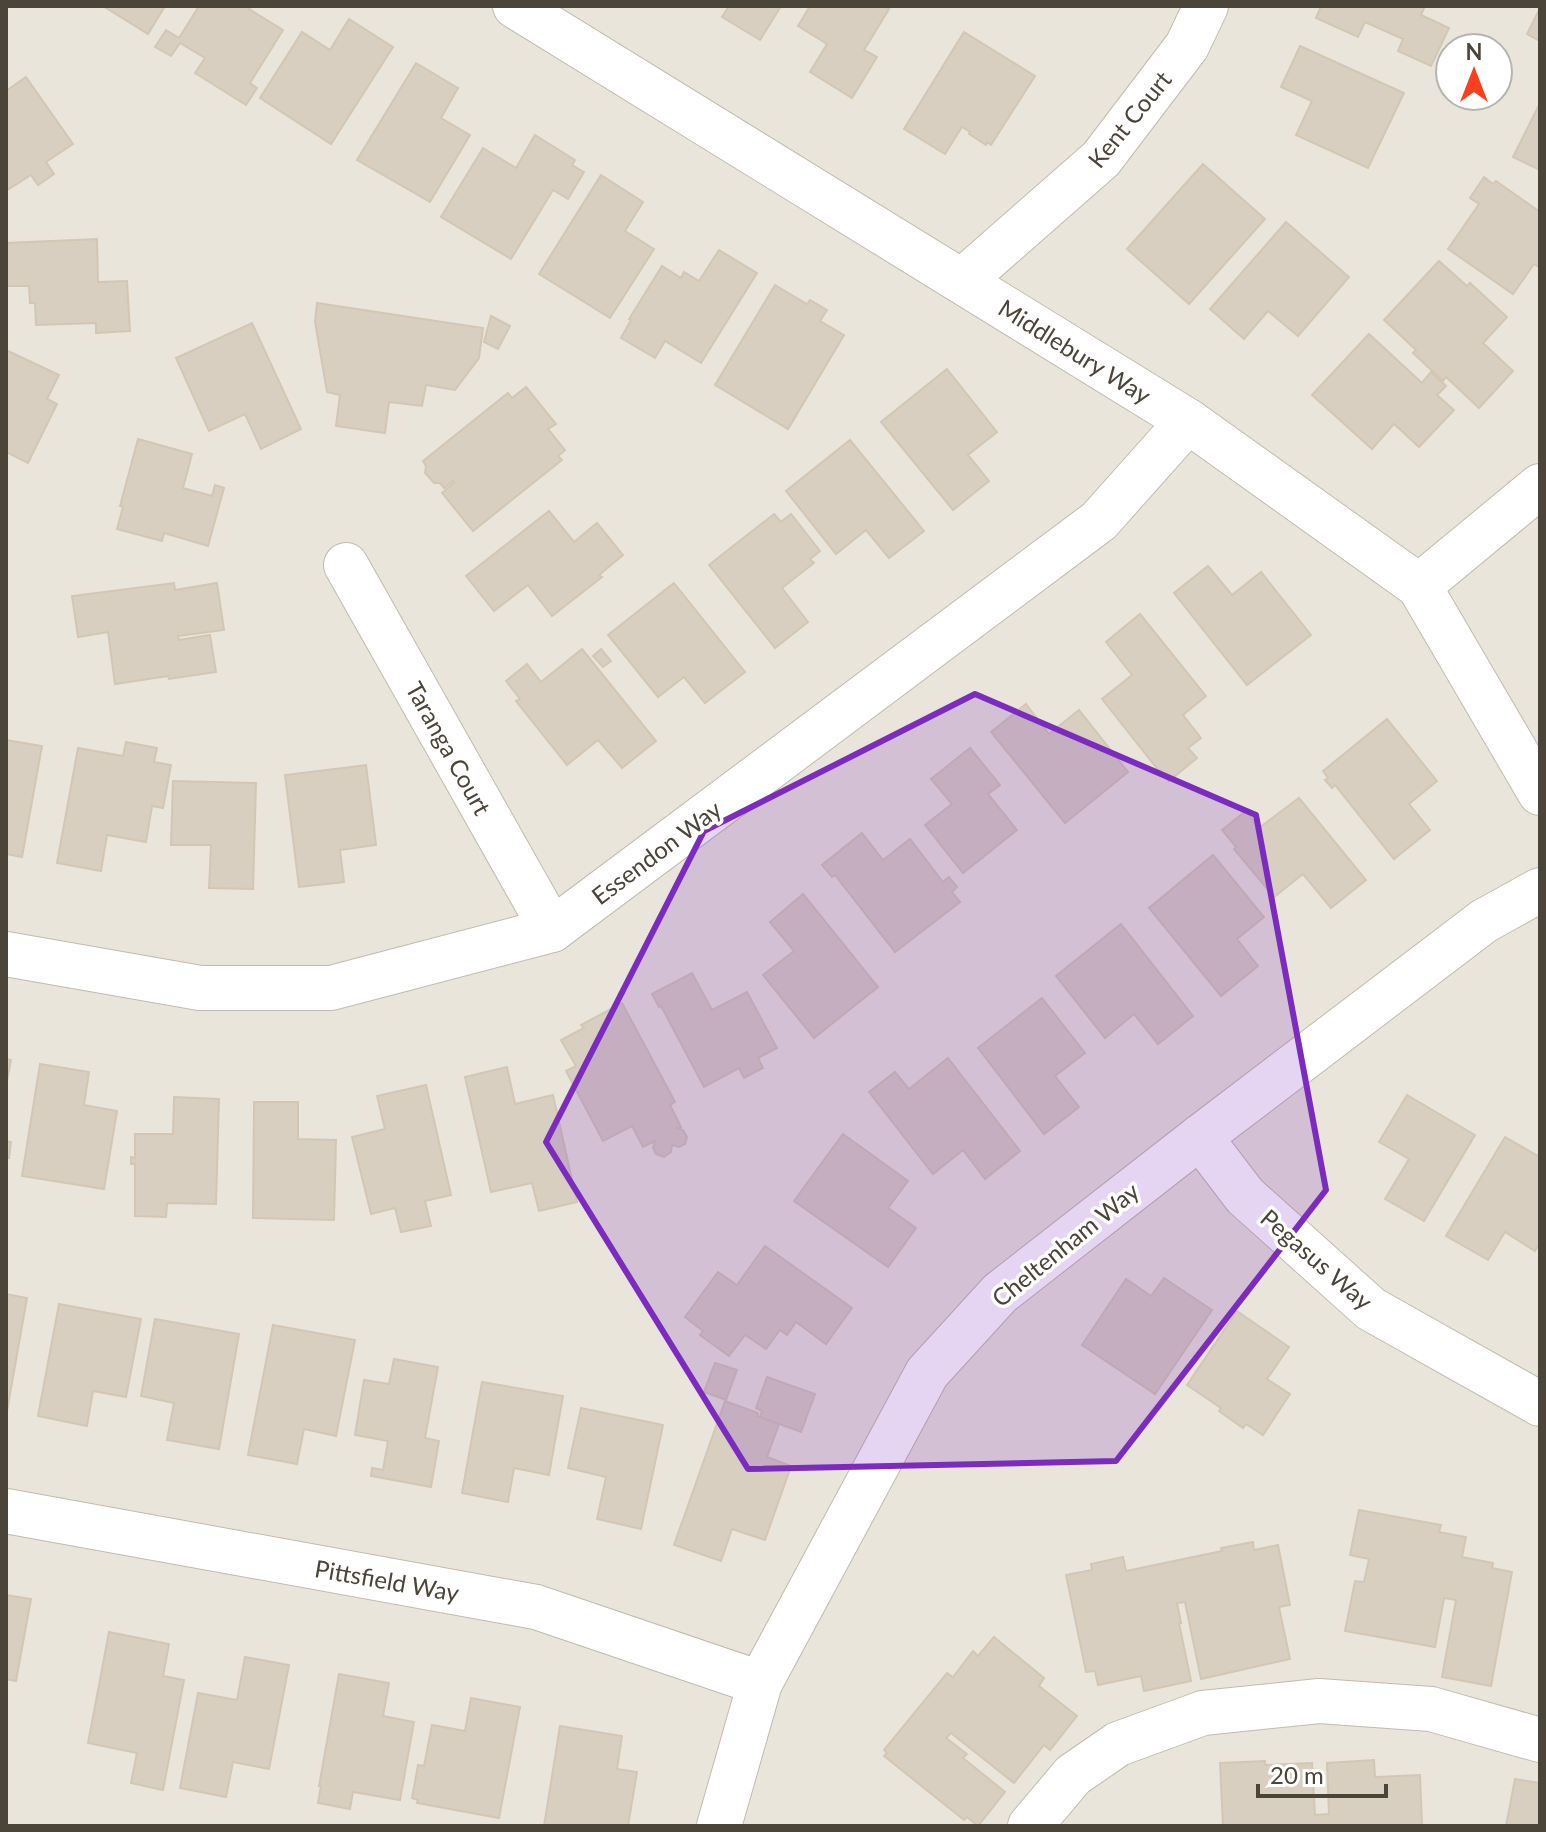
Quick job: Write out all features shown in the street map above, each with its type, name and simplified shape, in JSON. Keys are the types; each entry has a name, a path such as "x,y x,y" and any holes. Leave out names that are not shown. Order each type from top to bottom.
{"street":[{"name":"Middlebury Way","path":"515,6 578,23 962,281 1188,421 1419,586 1540,793"},
{"name":"Kent Court","path":"962,281 1101,159 1187,46 1206,6"},
{"name":"Essendon Way","path":"6,954 200,988 331,988 552,930 1099,521 1188,421"},
{"path":"1419,586 1540,486"},
{"name":"Taranga Court","path":"346,565 552,930"},
{"name":"Cheltenham Way","path":"719,1826 760,1683 927,1373 1000,1293 1484,921 1540,890"},
{"name":"Pegasus Way","path":"1200,1137 1245,1196 1371,1309 1540,1404"},
{"name":"Pittsfield Way","path":"6,1511 536,1607 760,1683"},
{"path":"1030,1826 1073,1775 1118,1744 1203,1713 1319,1701 1431,1709 1540,1740"}],"highlighted area":[{"path":"975,694 1256,815 1326,1190 1116,1461 748,1469 546,1142 704,831"}],"shaded area":[{"path":"6,6 1540,6 1540,1826 6,1826"}],"building":[{"path":"103,6 165,6 148,34"},
{"path":"199,6 251,6 249,9 283,30 250,83 257,88 246,105 195,73 205,58 180,43 171,56 155,47 166,30 179,38"},
{"path":"729,6 781,6 760,40 722,17"},
{"path":"810,6 884,6 889,9 864,50 877,57 852,98 810,72 827,44 798,26"},
{"path":"1321,6 1425,6 1421,15 1449,28 1447,32 1434,32 1434,60 1431,66 1398,51 1403,39 1365,22 1358,37 1316,18"},
{"path":"1540,8 1540,41 1527,34"},
{"path":"349,19 393,47 331,144 260,98 302,32 330,50"},
{"path":"964,32 1035,76 991,145 987,142 986,145 962,127 945,154 904,129"},
{"path":"1300,46 1404,93 1368,168 1296,135 1312,101 1281,87"},
{"path":"416,63 458,88 441,118 470,135 430,202 357,160"},
{"path":"26,77 73,144 46,162 54,174 38,185 31,175 6,191 6,91"},
{"path":"1540,103 1540,170 1513,157"},
{"path":"535,135 575,160 572,165 584,172 568,199 553,190 511,259 441,217 483,148 516,168"},
{"path":"1203,164 1265,219 1189,304 1127,249"},
{"path":"601,175 643,202 625,231 654,249 610,318 539,274"},
{"path":"1484,177 1493,184 1496,181 1540,212 1540,268 1534,264 1513,294 1448,249 1479,204 1470,198"},
{"path":"1286,222 1349,277 1298,336 1268,311 1244,339 1210,309"},
{"path":"97,239 98,282 127,281 130,331 96,333 96,323 36,325 35,303 30,303 29,286 6,286 6,243"},
{"path":"719,250 757,273 701,363 665,341 655,358 621,338 629,319 662,266 681,278 684,272 699,281"},
{"path":"1439,261 1467,286 1470,283 1507,317 1483,343 1513,371 1479,408 1446,377 1443,381 1384,320"},
{"path":"775,285 807,304 810,300 827,310 820,321 844,335 788,429 715,385"},
{"path":"317,303 483,328 479,358 455,390 426,385 422,406 389,402 385,433 336,426 340,395 327,392 315,322"},
{"path":"491,316 510,326 498,349 484,342"},
{"path":"252,323 301,429 261,449 245,414 209,431 176,358"},
{"path":"1369,334 1422,383 1431,372 1446,386 1437,395 1454,410 1419,447 1394,424 1372,449 1312,395"},
{"path":"6,350 59,375 47,399 57,404 28,463 6,452"},
{"path":"947,369 997,432 968,455 989,481 953,510 881,422"},
{"path":"526,387 556,424 548,429 565,450 558,456 562,460 473,531 442,493 453,481 444,488 440,483 434,483 425,473 423,461 508,393 512,398"},
{"path":"138,439 192,454 183,488 212,496 215,485 224,488 208,546 164,533 162,541 117,529"},
{"path":"850,440 924,531 889,558 866,530 836,554 786,491"},
{"path":"549,511 574,542 597,523 623,555 599,575 602,577 552,616 528,585 494,611 466,576"},
{"path":"774,514 781,522 791,514 820,551 810,559 814,563 782,588 808,622 775,648 709,565"},
{"path":"1208,566 1232,595 1261,572 1311,635 1247,685 1174,593"},
{"path":"174,583 175,590 217,583 224,630 178,636 179,640 210,635 216,672 115,684 108,632 78,637 72,596"},
{"path":"674,583 745,672 705,703 684,677 658,697 608,635"},
{"path":"1140,614 1206,696 1183,715 1201,738 1188,748 1197,758 1169,781 1102,699 1132,675 1106,642"},
{"path":"582,649 656,741 622,768 598,740 567,765 516,701 520,699 506,681 527,664 541,682"},
{"path":"601,649 611,661 603,667 593,656"},
{"path":"1026,704 1049,734 1079,710 1128,772 1065,823 991,732"},
{"path":"1387,719 1437,781 1409,804 1430,830 1394,859 1335,785 1332,788 1325,780 1328,778 1323,771"},
{"path":"6,740 42,746 22,857 6,854"},
{"path":"126,742 157,748 154,762 171,765 163,808 152,806 146,842 107,835 101,871 57,863 78,748 123,756"},
{"path":"970,748 1000,785 988,794 1017,830 963,873 925,825 952,804 931,779"},
{"path":"366,765 376,845 340,850 344,882 299,887 285,775"},
{"path":"173,781 256,783 253,889 209,888 211,845 171,845"},
{"path":"1299,798 1366,880 1331,908 1303,874 1274,897 1222,830 1246,811 1259,828"},
{"path":"862,833 883,860 910,839 943,882 949,877 957,887 952,892 960,902 895,952 835,875 832,877 822,865"},
{"path":"1213,855 1264,917 1237,939 1258,966 1221,996 1149,908"},
{"path":"803,894 878,987 814,1038 763,975 794,951 770,922"},
{"path":"1121,924 1193,1016 1158,1044 1134,1014 1105,1038 1056,976"},
{"path":"692,973 712,1010 747,992 777,1048 758,1058 763,1068 744,1078 739,1068 704,1087 652,994"},
{"path":"1042,998 1085,1053 1055,1076 1079,1107 1044,1134 978,1048"},
{"path":"622,1003 675,1102 670,1105 681,1127 678,1128 687,1137 685,1144 679,1147 672,1145 671,1152 664,1157 656,1154 653,1148 655,1141 643,1147 632,1126 603,1141 566,1071 576,1066 561,1040 584,1028 581,1025"},
{"path":"948,1058 1020,1151 985,1179 963,1150 933,1174 869,1092 895,1072 909,1089"},
{"path":"6,1059 11,1060 6,1086"},
{"path":"40,1064 89,1072 84,1105 117,1111 104,1189 22,1176"},
{"path":"507,1067 515,1104 553,1095 577,1202 539,1211 532,1183 491,1192 465,1077"},
{"path":"426,1085 451,1195 425,1201 431,1226 401,1232 395,1208 371,1214 352,1137 385,1129 377,1096"},
{"path":"1407,1095 1475,1135 1424,1221 1385,1199 1409,1159 1379,1142"},
{"path":"174,1097 219,1099 216,1204 167,1203 166,1217 135,1216 135,1164 131,1164 131,1157 135,1158 135,1134 173,1134"},
{"path":"254,1102 298,1102 298,1139 336,1140 334,1220 253,1218"},
{"path":"843,1134 908,1181 888,1208 916,1228 888,1267 794,1201"},
{"path":"1505,1137 1540,1157 1540,1242 1535,1251 1505,1232 1488,1260 1446,1236"},
{"path":"6,1141 11,1142 9,1158 6,1158"},
{"path":"765,1246 852,1308 826,1344 796,1322 787,1335 780,1330 766,1349 745,1335 729,1356 700,1335 703,1331 685,1317 718,1272 737,1285"},
{"path":"1164,1278 1212,1310 1155,1394 1082,1345 1126,1279 1151,1296"},
{"path":"6,1294 27,1298 7,1411 6,1411"},
{"path":"59,1304 141,1319 126,1397 93,1391 87,1426 38,1416"},
{"path":"1237,1311 1289,1347 1267,1379 1290,1394 1263,1435 1246,1424 1243,1428 1219,1411 1221,1408 1187,1385"},
{"path":"155,1319 239,1334 219,1449 167,1440 174,1403 141,1396"},
{"path":"273,1325 355,1340 336,1436 304,1429 297,1464 248,1455"},
{"path":"394,1359 438,1367 425,1438 439,1441 431,1487 371,1476 372,1468 383,1470 388,1441 355,1435 364,1380 389,1384"},
{"path":"715,1363 737,1370 726,1400 704,1392"},
{"path":"767,1377 815,1394 801,1432 760,1417 762,1411 756,1408"},
{"path":"482,1382 563,1396 549,1475 514,1468 508,1502 462,1493"},
{"path":"725,1401 779,1424 767,1457 791,1466 765,1540 732,1529 721,1561 674,1545"},
{"path":"581,1408 663,1425 641,1529 597,1519 606,1477 568,1468"},
{"path":"1359,1510 1441,1525 1439,1532 1466,1537 1462,1557 1493,1563 1492,1568 1512,1572 1491,1686 1442,1677 1456,1600 1444,1598 1435,1647 1345,1631 1355,1581 1364,1582 1369,1559 1350,1555"},
{"path":"1253,1542 1254,1550 1278,1545 1290,1605 1279,1607 1290,1659 1201,1679 1185,1602 1177,1603 1191,1681 1144,1691 1141,1676 1098,1685 1095,1671 1086,1672 1066,1575 1092,1570 1091,1564 1123,1557 1126,1571"},
{"path":"6,1595 31,1599 16,1681 6,1679"},
{"path":"109,1632 169,1644 163,1676 184,1680 163,1790 131,1783 137,1753 88,1743"},
{"path":"994,1637 1044,1678 1039,1686 1077,1716 1050,1750 1044,1745 1014,1783 951,1733 946,1738 967,1754 963,1758 1005,1792 978,1826 967,1817 964,1820 884,1756 887,1753 884,1750 947,1673 953,1677 973,1651 978,1656"},
{"path":"245,1657 289,1665 269,1769 233,1762 226,1797 180,1788 198,1693 237,1700"},
{"path":"339,1674 389,1683 383,1716 414,1722 400,1800 353,1792 350,1809 318,1803"},
{"path":"471,1698 520,1707 499,1818 417,1803 418,1800 412,1798 418,1765 424,1766 432,1725 465,1731"},
{"path":"560,1726 622,1736 617,1769 637,1772 628,1826 544,1826"},
{"path":"1374,1760 1375,1777 1420,1775 1422,1826 1223,1826 1220,1763 1312,1763 1315,1815 1329,1814 1327,1763"},
{"path":"1515,1779 1540,1783 1540,1826 1506,1826"}]}
